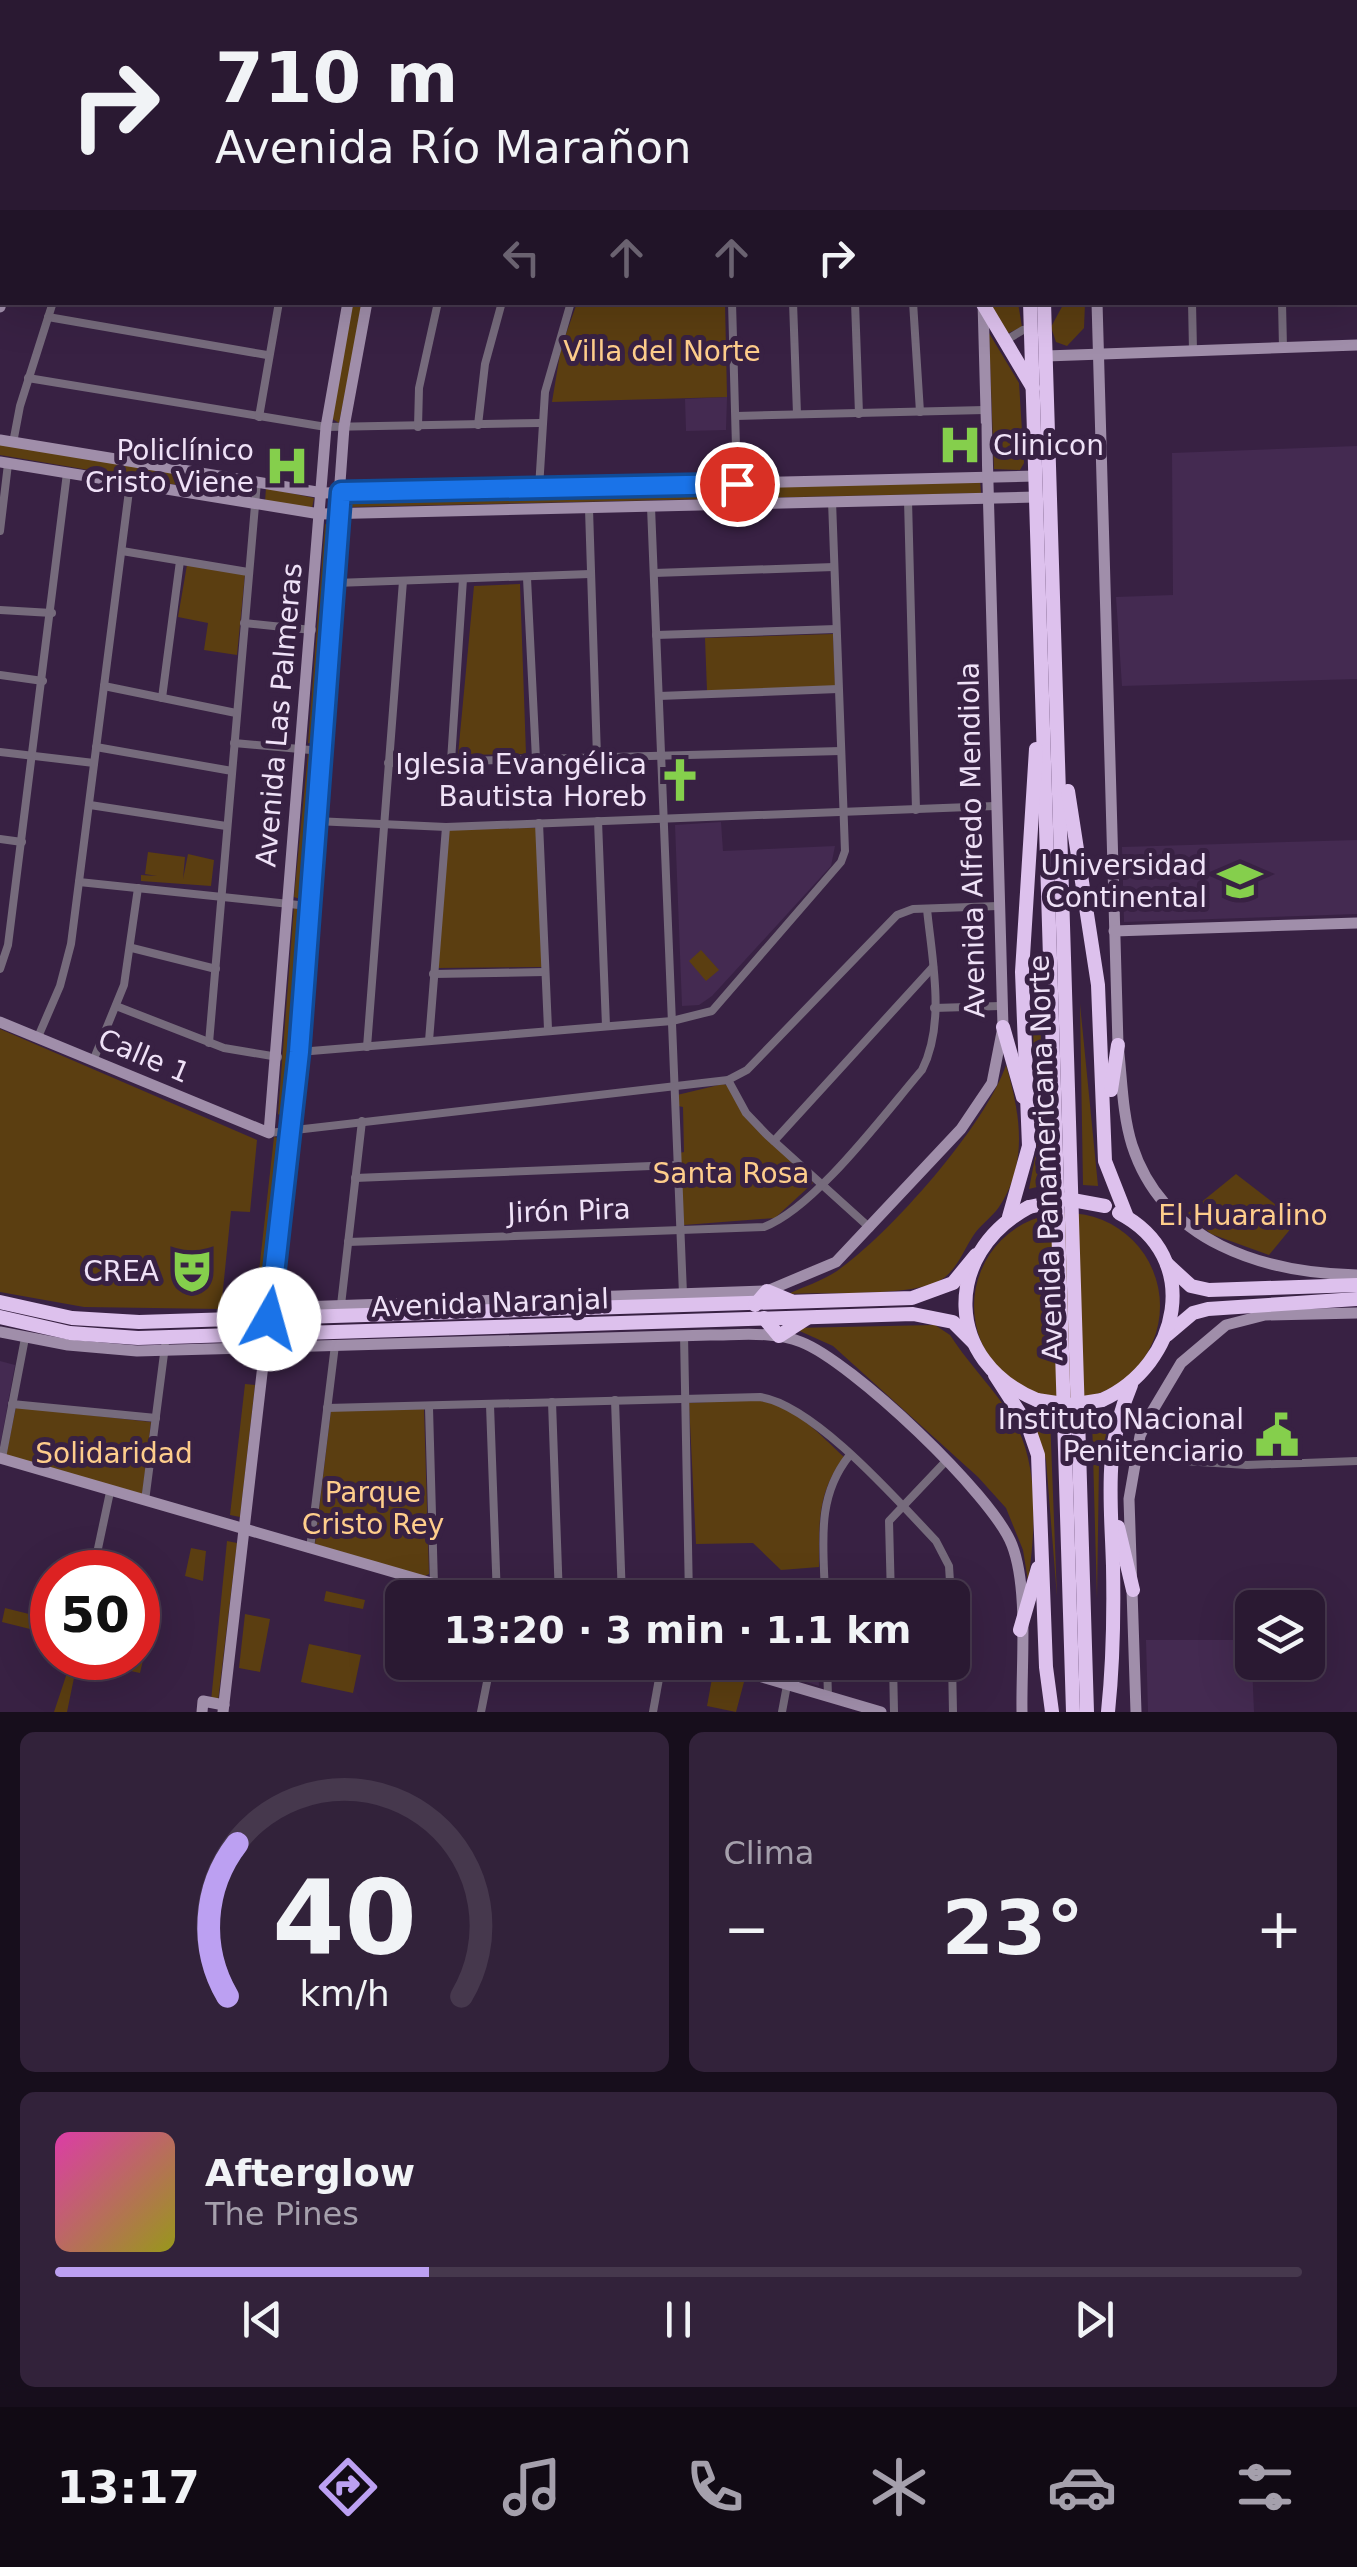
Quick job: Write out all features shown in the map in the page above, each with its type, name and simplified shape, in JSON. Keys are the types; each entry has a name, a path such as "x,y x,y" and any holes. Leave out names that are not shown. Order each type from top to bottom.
{"highway":[{"path":"983,305 1033,388"},
{"name":"Avenida Panamericana Norte","path":"1030,305 1073,1712"},
{"name":"Avenida Panamericana Norte","path":"1050,305 1046,356 1087,1712"},
{"path":"1057,706 1098,985 1109,1181 1127,1217"},
{"path":"1009,1218 1026,1164 1030,1112 1022,945 1034,771 1042,714"},
{"path":"1003,1027 1030,1112"},
{"path":"1104,1125 1118,1045"},
{"path":"1052,1712 1035,1444 973,1342 965,1298 976,1256 1009,1218 1029,1207 1067,1199 1105,1206 1127,1217 1191,1286 1209,1290 1357,1285"},
{"name":"Avenida Naranjal","path":"759,1312 796,1303 926,1296 953,1283 976,1256"},
{"path":"1164,1261 1172,1298 1167,1336"},
{"path":"796,1303 767,1291 759,1312 779,1336 808,1318"},
{"path":"996,1375 1037,1400 1070,1405 1102,1400 1131,1385 1150,1366 1167,1336 1193,1313 1357,1299"},
{"name":"Avenida Naranjal","path":"0,1302 45,1314 108,1321 246,1327 759,1312 808,1318 930,1315 953,1322 973,1342"},
{"name":"Avenida Naranjal","path":"0,1317 70,1332 166,1344 246,1327"},
{"path":"1108,1712 1113,1595 1109,1492 1112,1439 1131,1385"},
{"path":"1109,1492 1133,1590"},
{"path":"1020,1630 1042,1553"}],"main road":[{"name":"Avenida Las Palmeras","path":"269,1134 326,426 347,305"},
{"name":"Avenida Las Palmeras","path":"223,1709 299,1052 344,427 366,305"},
{"name":"Avenida Alfredo Mendiola","path":"786,1285 836,1262 961,1129 992,1083 1003,1027 982,305"},
{"path":"1097,305 1118,1045 1129,1134 1158,1199 1194,1233 1268,1263 1304,1272 1357,1275"},
{"path":"1046,356 1357,346"},
{"path":"7,441 323,492 1036,476"},
{"path":"4,463 320,514 1036,497"},
{"path":"1114,930 1357,923"},
{"name":"Calle 1","path":"0,1022 269,1134"},
{"name":"Avenida Naranjal","path":"0,1332 104,1350 268,1327 340,1306 767,1291 786,1285"},
{"path":"1136,1712 1129,1499 1136,1458 1150,1416 1195,1348 1226,1325 1265,1315 1357,1312"},
{"name":"Avenida Naranjal","path":"268,1327 335,1346 684,1335 779,1336"},
{"path":"779,1336 832,1358 989,1504 1012,1545 1017,1563 1022,1712"},
{"path":"1,1458 416,1580"},
{"path":"770,1680 882,1712"},
{"path":"203,1707 223,1709"}],"street":[{"path":"7,441 52,305"},
{"path":"260,417 267,355 278,305"},
{"path":"418,426 419,388 437,305"},
{"path":"478,425 485,364 501,305"},
{"path":"538,488 540,423 552,360 570,305"},
{"path":"732,305 737,484"},
{"path":"793,305 797,414"},
{"path":"855,305 859,414"},
{"path":"913,305 920,412"},
{"path":"1192,305 1194,351"},
{"path":"1282,305 1283,348"},
{"path":"48,317 267,355"},
{"path":"1003,342 1023,330"},
{"path":"28,378 326,426 540,423"},
{"path":"736,416 985,410"},
{"path":"0,531 4,463"},
{"path":"0,969 34,756 68,472"},
{"path":"209,1043 257,482"},
{"path":"38,1037 68,960 130,483"},
{"path":"908,498 916,810"},
{"path":"299,1052 672,1021 712,1012 841,862 844,814 832,500"},
{"path":"651,506 682,1294"},
{"path":"589,509 597,757"},
{"path":"122,551 248,572"},
{"path":"162,698 180,560"},
{"path":"654,572 834,567"},
{"path":"335,582 590,574"},
{"path":"527,578 536,759"},
{"path":"451,762 462,579"},
{"path":"367,1047 403,581"},
{"path":"0,610 52,613"},
{"path":"244,623 312,630"},
{"path":"656,635 836,630"},
{"path":"0,674 43,682"},
{"path":"104,686 236,713"},
{"path":"659,696 838,689"},
{"path":"234,743 321,751"},
{"path":"96,747 232,771"},
{"path":"388,763 841,751"},
{"path":"0,752 94,763"},
{"path":"90,805 226,826"},
{"path":"316,821 446,826 995,806"},
{"path":"598,820 606,1026"},
{"path":"540,823 548,1030"},
{"path":"428,1042 446,826"},
{"path":"0,839 22,842"},
{"path":"79,882 308,906"},
{"path":"93,1062 116,1006 132,948 138,888"},
{"path":"269,1134 728,1080 760,1058 888,921 905,910 998,906"},
{"name":"Jirón Pira","path":"348,1242 764,1226 798,1208 922,1070 933,1044 933,967 927,909"},
{"path":"132,948 216,969"},
{"path":"774,1140 933,967"},
{"path":"433,974 545,972"},
{"path":"912,990 927,991 934,1003 1000,1006"},
{"path":"116,1006 209,1043 278,1058"},
{"path":"728,1080 746,1113 870,1228"},
{"path":"340,1306 362,1121"},
{"path":"355,1178 676,1165"},
{"path":"684,1335 689,1580"},
{"path":"1,1458 25,1338"},
{"path":"145,1502 166,1344"},
{"path":"310,1550 335,1346"},
{"path":"326,1408 684,1398 760,1397 782,1402 804,1414 903,1506 946,1555 949,1580"},
{"path":"615,1400 621,1580"},
{"path":"552,1402 559,1580"},
{"path":"12,1404 156,1418"},
{"path":"490,1405 496,1580"},
{"path":"429,1408 434,1580"},
{"path":"826,1580 824,1508 832,1479 849,1456"},
{"path":"1136,1458 1247,1466 1357,1462"},
{"path":"891,1580 890,1521 945,1462"},
{"path":"98,1550 110,1492"},
{"path":"481,1712 487,1680"},
{"path":"653,1712 659,1680"},
{"path":"828,1680 828,1697"},
{"path":"893,1680 894,1712"},
{"path":"952,1680 953,1712"},
{"path":"782,1712 787,1685"}],"shaded area":[{"name":"Villa del Norte","path":"727,397 726,430 686,431 685,399"},
{"path":"1357,446 1357,679 1122,686 1116,597 1173,595 1172,453"},
{"path":"721,822 723,851 835,846 831,866 712,996 699,1005 682,1006 675,825"},
{"name":"Universidad Continental","path":"1357,840 1357,914 1124,922 1122,847"},
{"path":"0,1361 15,1365 0,1446"},
{"path":"1146,1640 1235,1640 1235,1680 1253,1680 1254,1712 1148,1712"}],"green space":[{"path":"353,305 363,305 339,423 331,418"},
{"name":"Villa del Norte","path":"576,305 725,305 727,397 552,402 561,348"},
{"path":"990,305 1018,305 1022,327 1006,334"},
{"path":"1063,305 1085,305 1084,328 1067,346 1056,342 1051,327"},
{"path":"989,333 1019,383 1024,463 1020,470 994,469"},
{"path":"0,444 245,485 243,496 0,455"},
{"path":"980,480 981,493 350,507 353,498"},
{"path":"266,488 314,498 312,508 265,502"},
{"path":"325,524 338,527 316,744 308,743"},
{"path":"187,565 245,574 237,655 204,650 208,623 178,617"},
{"path":"520,584 526,754 458,755 474,586"},
{"path":"833,634 835,686 707,691 705,638"},
{"path":"308,753 315,757 303,900 294,897"},
{"path":"537,828 542,967 438,968 449,829"},
{"path":"148,852 185,857 183,879 188,854 214,860 211,886 141,881 141,875 157,876 145,874"},
{"path":"294,907 303,913 285,1118 278,1114"},
{"path":"701,950 719,970 706,981 689,961"},
{"path":"1080,1004 1098,1186 1083,1185"},
{"path":"1040,1008 1045,1185 1029,1189 1038,1142 1032,1009"},
{"path":"0,1029 257,1140 250,1212 231,1211 221,1309 84,1307 0,1292"},
{"path":"1006,1065 1018,1119 1015,1173 999,1207 976,1232 948,1275 935,1283 904,1290 788,1294 837,1271 883,1232 958,1147 995,1090"},
{"name":"Santa Rosa","path":"729,1086 746,1118 813,1183 775,1218 684,1225 679,1153 684,1152 683,1107 678,1106 677,1095"},
{"path":"274,1137 285,1139 265,1298 256,1298"},
{"name":"El Huaralino","path":"1236,1174 1297,1221 1269,1255 1211,1234 1188,1213"},
{"path":"1067,1213 1103,1220 1133,1240 1153,1270 1160,1306 1153,1342 1133,1372 1103,1392 1067,1399 1031,1392 1001,1372 981,1342 974,1306 981,1270 1001,1240 1031,1220"},
{"path":"935,1325 950,1335 1003,1405 1025,1446 1034,1504 1028,1581 1023,1550 1006,1508 978,1477 833,1346 793,1328"},
{"path":"245,1384 255,1385 240,1517 230,1515"},
{"path":"753,1400 792,1412 844,1457 824,1496 819,1567 781,1570 753,1543 696,1544 689,1403"},
{"name":"Solidaridad","path":"16,1407 151,1422 142,1496 6,1456"},
{"name":"Parque Cristo Rey","path":"424,1409 429,1574 423,1577 315,1544 331,1410"},
{"path":"1036,1415 1050,1417 1057,1597 1046,1460 1032,1419"},
{"path":"1092,1418 1110,1419 1099,1462 1097,1599"},
{"path":"227,1541 237,1543 218,1701 211,1701"},
{"path":"191,1548 206,1551 203,1581 185,1576"},
{"path":"326,1591 365,1600 363,1609 324,1601"},
{"path":"5,1608 30,1614 30,1629 2,1622"},
{"path":"245,1614 270,1619 260,1672 239,1668"},
{"path":"309,1644 361,1655 353,1693 301,1682"},
{"path":"65,1680 74,1680 67,1712 54,1712"},
{"path":"712,1680 744,1682 736,1712 707,1706"}],"place":[{"name":"Clinicon","path":"960,445"},
{"name":"Policlínico Cristo Viene","path":"287,466"},
{"name":"Iglesia Evangélica Bautista Horeb","path":"680,780"},
{"name":"Universidad Continental","path":"1240,881"},
{"name":"CREA","path":"192,1271"},
{"name":"Instituto Nacional Penitenciario","path":"1277,1435"}],"route":[{"path":"269,1319 299,1052 341,492 737,484"}]}
